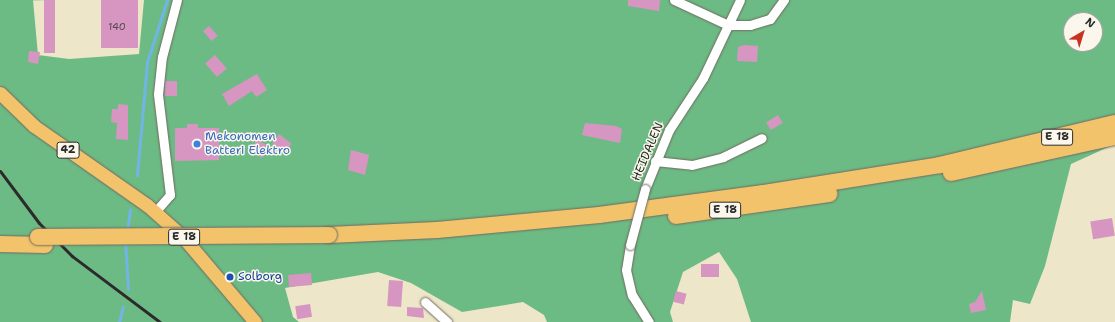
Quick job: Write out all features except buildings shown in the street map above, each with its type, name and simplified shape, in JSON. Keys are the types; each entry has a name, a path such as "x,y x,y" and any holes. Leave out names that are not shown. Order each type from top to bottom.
{"highway":[{"name":"E 18","path":"329,238 599,215 787,190 940,165 1115,123"},
{"name":"E 18","path":"0,244 42,241 452,237 767,205 1003,164 1115,137"},
{"name":"E 18","path":"0,235 42,241"}],"main road":[{"name":"42","path":"0,93 34,126 155,212 183,237 255,322"}],"street":[{"path":"155,212 170,195 158,94 162,57 177,0"},
{"path":"674,0 728,25 766,21 784,0"},
{"name":"HEIDALEN","path":"650,322 632,295 626,270 630,245 645,189 655,161 669,130 703,78 740,0"},
{"path":"655,161 692,165 723,157 762,138"},
{"path":"425,302 447,322"}],"green space":[{"path":"0,0 33,0 38,55 69,59 139,54 144,0 1115,0 1115,144 1071,164 1045,266 1030,304 1013,300 1010,322 751,322 737,279 719,252 683,272 670,312 673,322 547,322 544,315 523,302 462,312 411,283 378,272 285,288 293,317 299,322 0,322"}],"waterway":[{"path":"137,175 147,62 167,0"},
{"path":"127,231 130,209"},
{"path":"125,241 128,289"},
{"path":"119,322 123,306"}],"railway":[{"path":"0,171 39,223 72,256 160,322"}],"place":[{"name":"Mekonomen Batteri Elektro","path":"197,144"},
{"name":"Solborg","path":"230,277"}]}
